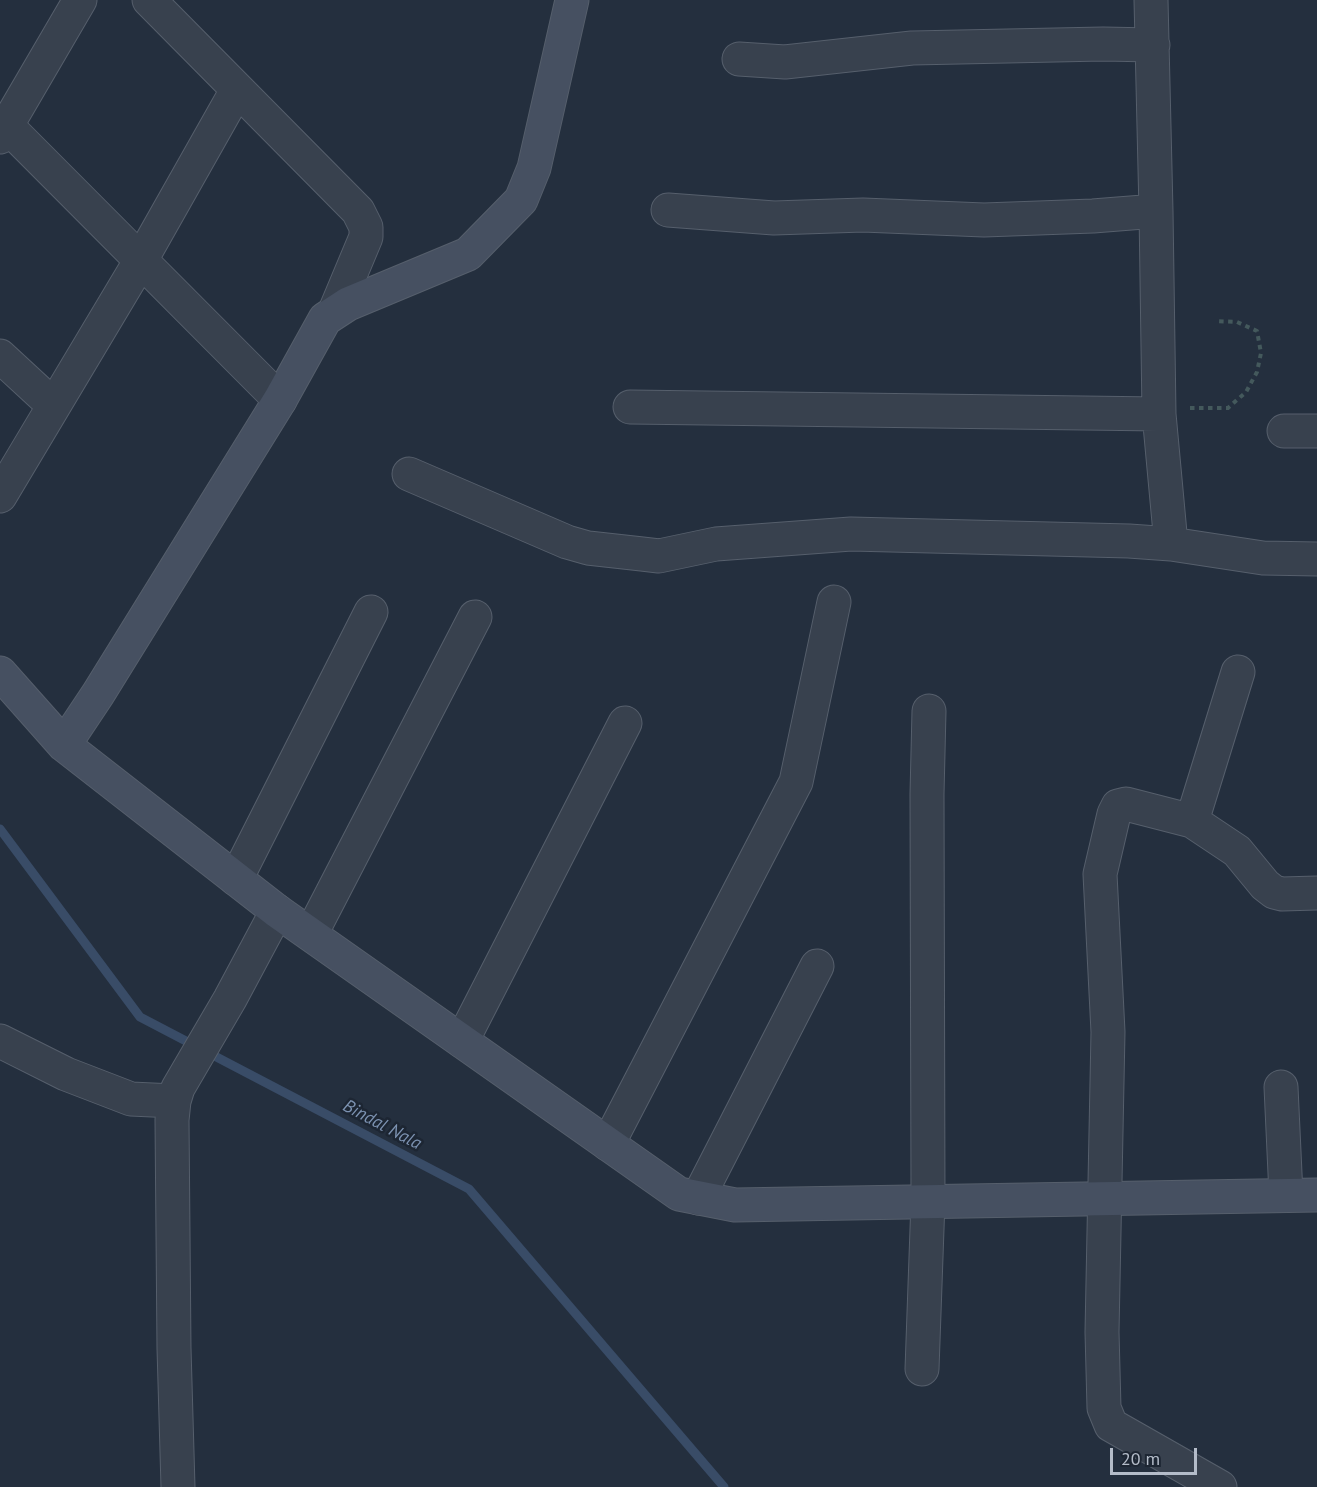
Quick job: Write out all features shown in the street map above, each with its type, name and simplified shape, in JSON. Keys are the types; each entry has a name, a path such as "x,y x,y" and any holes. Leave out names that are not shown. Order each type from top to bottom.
{"street":[{"path":"80,0 3,131 141,260 280,400"},
{"path":"149,0 358,211 366,227 366,237 335,311"},
{"path":"64,745 280,400 326,319 348,304 468,254 521,200 534,168 572,0"},
{"path":"1151,0 1159,414 1171,544"},
{"path":"739,59 785,62 912,48 1153,45"},
{"path":"0,496 141,260 237,90"},
{"path":"669,210 774,218 863,214 984,220 1156,211"},
{"path":"0,356 53,405"},
{"path":"630,407 1159,414"},
{"path":"1284,431 1317,431"},
{"path":"409,474 567,542 588,548 642,555 659,556 716,544 851,534 1129,541 1171,544 1263,558 1317,559"},
{"path":"608,1144 796,782 834,602"},
{"path":"236,879 371,612"},
{"path":"311,934 475,617"},
{"path":"1192,821 1238,672"},
{"path":"0,674 64,745 277,911 679,1194 735,1205 1301,1195 1281,1087"},
{"path":"922,1369 928,1201 927,794 929,711"},
{"path":"462,1041 626,723"},
{"path":"1220,1487 1111,1425 1104,1408 1102,1332 1107,1032 1100,874 1113,814 1118,806 1126,804 1192,821 1237,851 1264,885 1274,892 1282,894 1317,893"},
{"path":"178,1487 172,1120 176,1094 277,911"},
{"path":"698,1198 817,966"},
{"path":"0,1041 66,1074 131,1099 176,1094"}],"path":[{"path":"1159,414 1193,407 1228,408 1246,392 1257,372 1261,353 1257,331 1237,322 1215,321"}],"waterway":[{"name":"Bindal Nala","path":"0,829 140,1017 469,1189 724,1487"}]}
